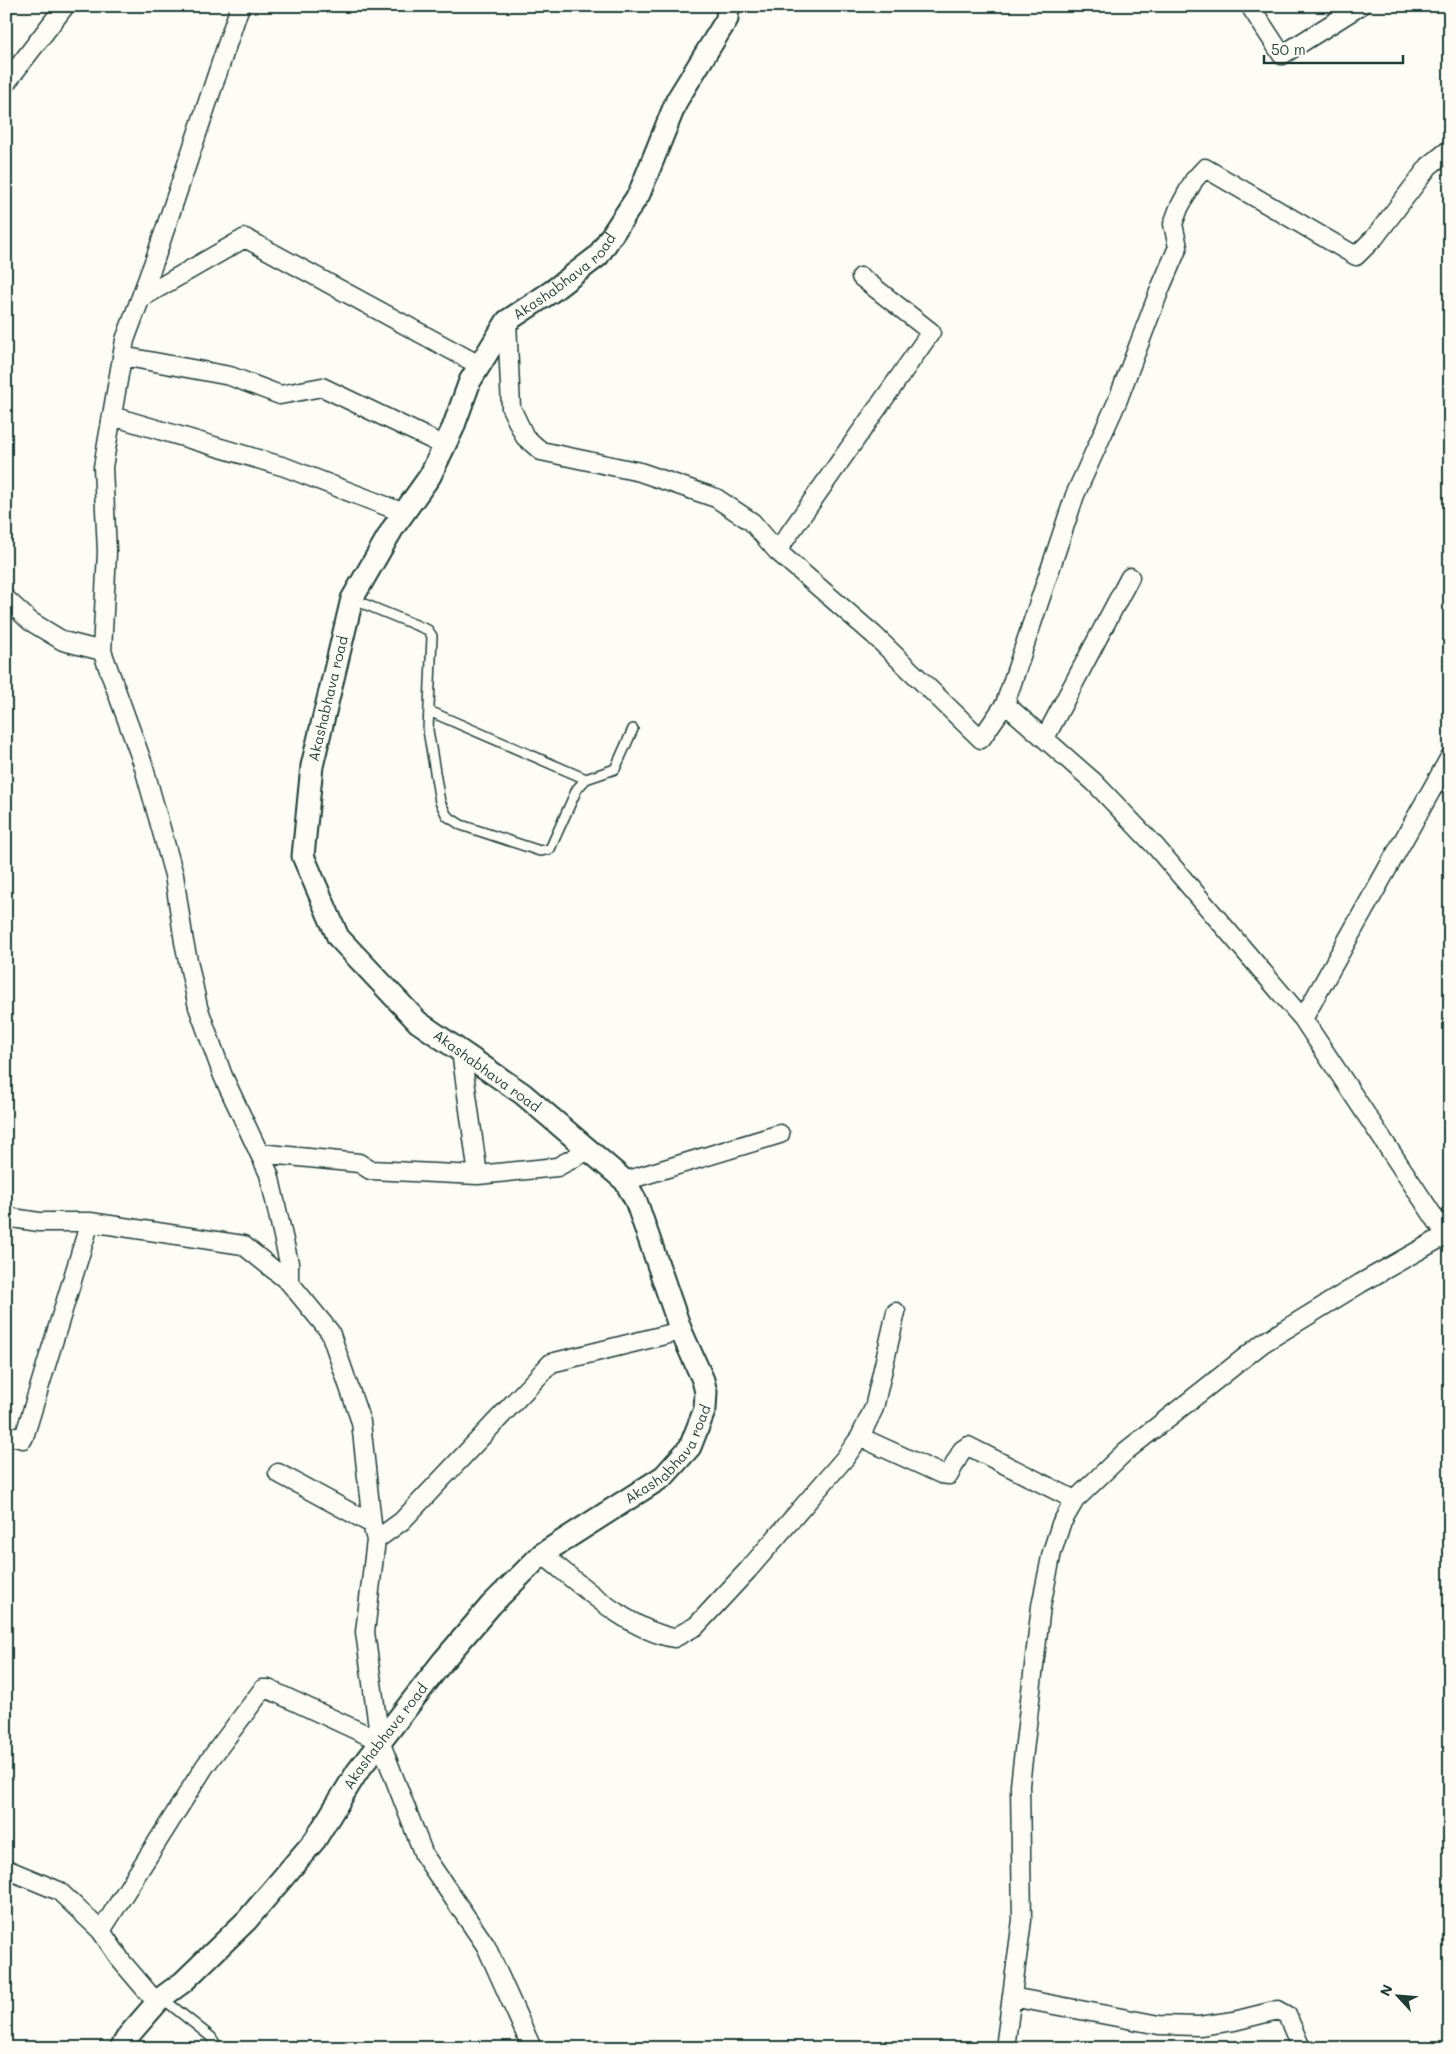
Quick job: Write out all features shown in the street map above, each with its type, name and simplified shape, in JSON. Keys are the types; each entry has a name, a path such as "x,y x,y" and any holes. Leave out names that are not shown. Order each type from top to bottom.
{"street":[{"path":"6,83 65,6"},
{"path":"240,6 125,340 103,467 107,552 102,651 143,764 174,875 184,942 198,1007 223,1076 269,1174 289,1263 289,1282"},
{"name":"Akashabhava road","path":"121,2048 128,2036 159,2000 183,1982 247,1920 315,1840 357,1772 380,1741 443,1661 491,1605 542,1554 664,1476 690,1448 705,1409 706,1392 703,1380 682,1331 636,1201 625,1181 523,1094 418,1022 338,937 303,856 312,766 352,600 393,528 430,476 445,446 470,381 507,321 551,292 598,256 638,194 677,100 727,18 728,6"},
{"path":"1250,6 1282,55 1360,6"},
{"path":"507,321 511,408 525,437 536,447 541,451 640,472 716,498 752,522 777,551 874,636 981,738 1004,704 1075,496 1117,402 1178,247 1173,224 1194,180 1205,168 1356,256 1375,237 1429,166 1450,150"},
{"path":"141,298 245,238 479,365"},
{"path":"777,551 931,332 861,277"},
{"path":"122,356 230,376 280,395 322,387 445,446"},
{"path":"112,416 285,467 404,513"},
{"path":"1045,738 1130,577"},
{"path":"6,599 30,621 63,641 102,651"},
{"path":"1004,704 1094,782 1156,847 1303,1019 1448,1235 1362,1283 1263,1343 1126,1452 1075,1500 1061,1524 1052,1552 1041,1606 1020,1786 1022,1920 1005,2048"},
{"path":"1303,1019 1450,757"},
{"path":"460,1051 478,1175"},
{"path":"625,1181 780,1134"},
{"path":"259,1153 359,1163 370,1170 478,1175 557,1167 589,1150"},
{"path":"6,1217 39,1222 90,1222 243,1245 289,1282 330,1332 361,1422 374,1532 365,1632 380,1741 424,1855 486,1946 532,2048"},
{"path":"6,1435 23,1439 25,1434 90,1222"},
{"path":"542,1554 639,1627 661,1636 674,1638 696,1626 748,1570 845,1458 860,1436 874,1408 896,1312"},
{"path":"374,1532 402,1522 551,1362 682,1331"},
{"path":"860,1436 941,1474 949,1475 962,1450 968,1446 1075,1500"},
{"path":"278,1473 374,1532"},
{"path":"101,1930 205,1766 262,1689 268,1688 380,1741"},
{"path":"6,1869 59,1891 101,1930 122,1962 159,2000"},
{"path":"1012,1997 1159,2026 1199,2026 1234,2021 1278,2010 1287,2015 1301,2048"}],"lane":[{"path":"352,600 428,630 432,636 428,730 440,802 447,816 461,825 540,851 550,849 577,789 586,779 615,769 633,729"},
{"path":"429,711 586,779"},
{"path":"159,2000 211,2037 218,2048"}]}
